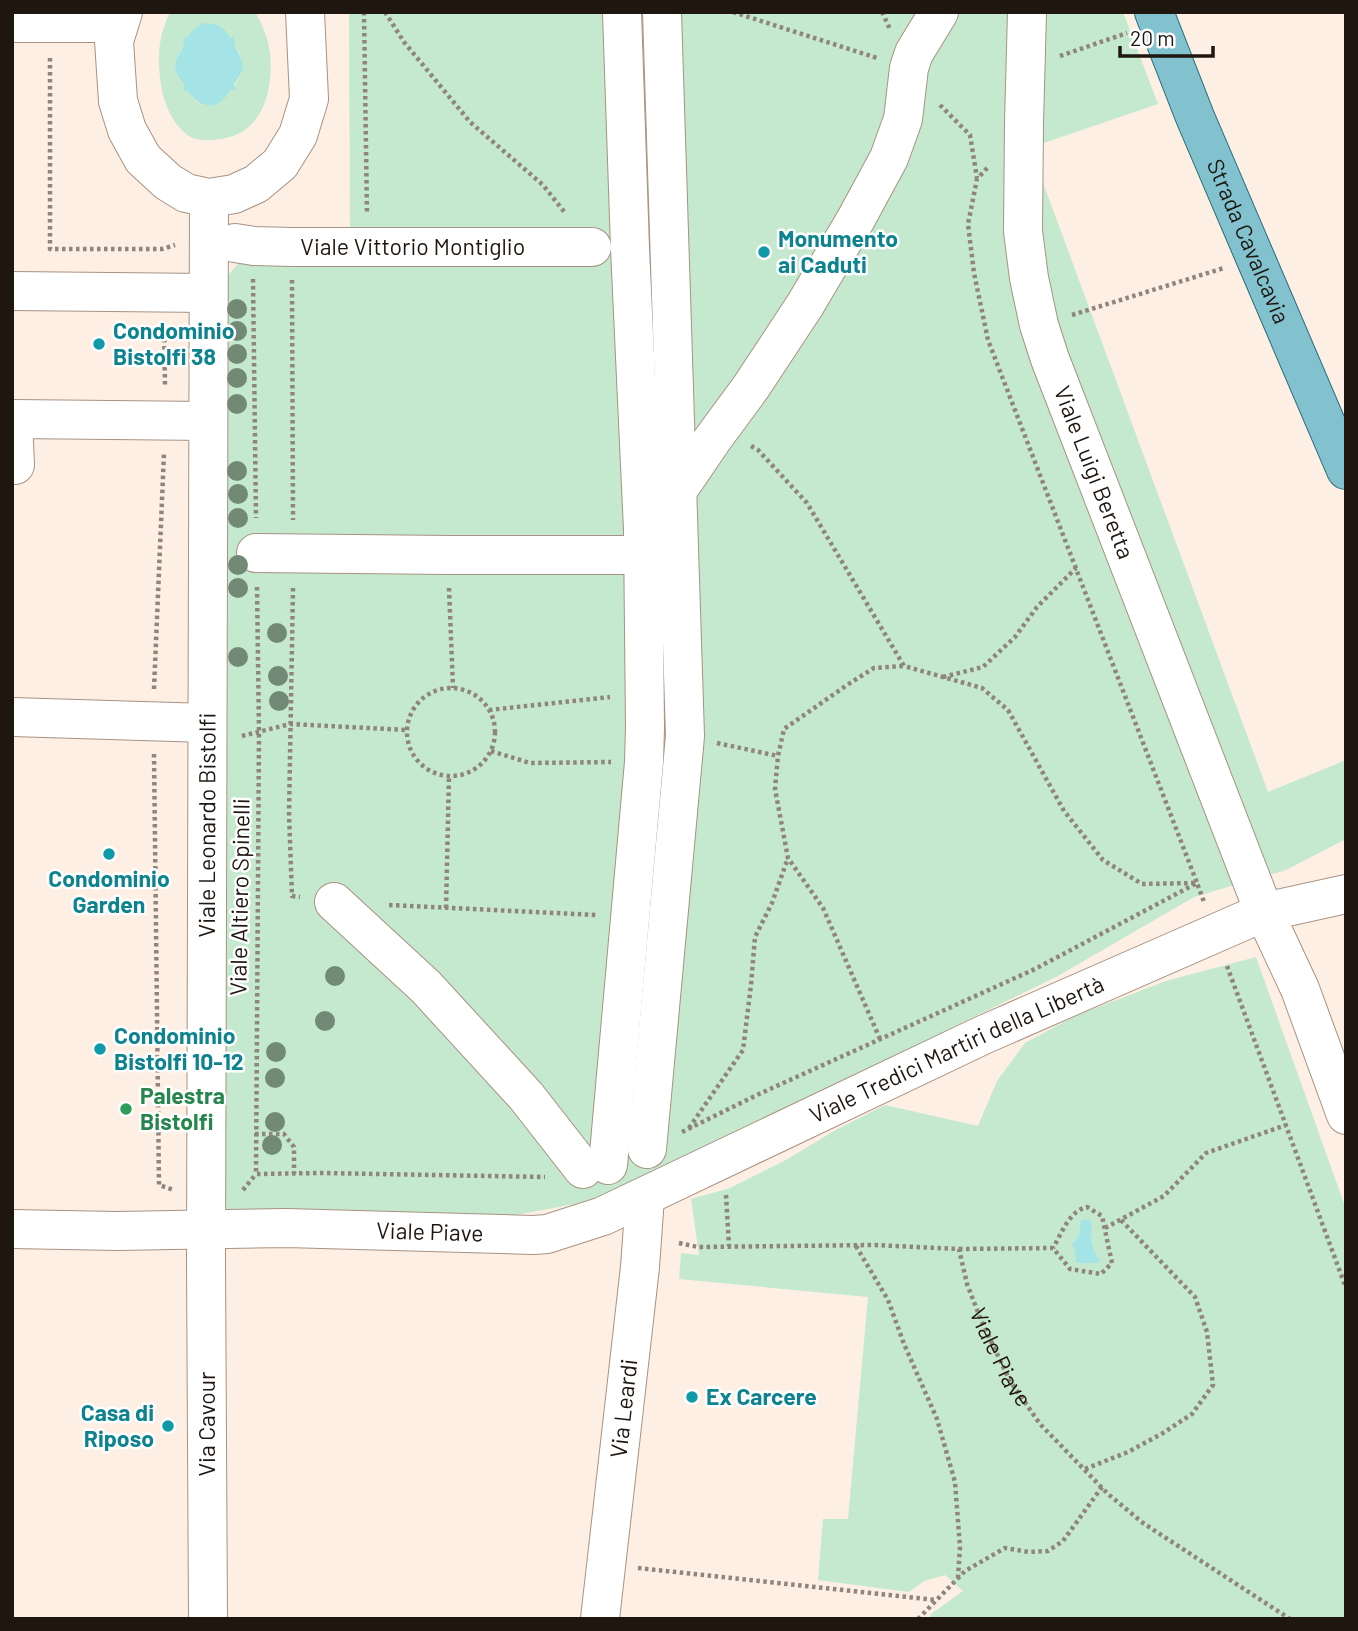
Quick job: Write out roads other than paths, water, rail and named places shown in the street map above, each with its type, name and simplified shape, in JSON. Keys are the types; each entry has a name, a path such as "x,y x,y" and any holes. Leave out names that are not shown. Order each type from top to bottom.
{"main road":[{"name":"Strada Cavalcavia","path":"1154,12 1195,117 1346,470"}],"street":[{"path":"12,23 121,18 114,41 118,101 127,130 143,159 168,181 186,193 209,198 234,194 256,184 280,164 298,135 309,99 305,12"},
{"path":"334,902 426,987 526,1096 596,1167 629,916 645,728 642,555 622,12"},
{"path":"647,1149 685,736 662,12"},
{"path":"678,490 805,305 856,219 889,158 903,119 909,68 914,53 939,12"},
{"name":"Viale Luigi Beretta","path":"1027,12 1023,231 1039,325 1050,359 1300,989 1346,1115"},
{"name":"Viale Leonardo Bistolfi","path":"207,1229 220,730 208,421 209,198"},
{"name":"Viale Vittorio Montiglio","path":"235,243 292,247 592,247"},
{"path":"12,291 208,293"},
{"path":"15,465 13,419 208,421"},
{"path":"274,553 642,555"},
{"path":"12,717 220,730"},
{"name":"Viale Tredici Martiri della Libertà","path":"645,1197 984,1035 1268,911 1346,867"},
{"name":"Viale Tredici Martiri della Libertà","path":"1268,911 1346,894"},
{"name":"Viale Tredici Martiri della Libertà","path":"1268,911 1346,911"},
{"name":"Viale Piave","path":"12,1229 117,1231 286,1228 533,1235 547,1234 603,1216 645,1197"},
{"name":"Via Leardi","path":"600,1619 640,1267 645,1197"},
{"name":"Via Cavour","path":"207,1229 208,1619"}],"water":[{"path":"203,23 219,26 230,38 234,37 243,64 240,76 234,84 235,90 230,90 221,102 209,105 184,91 184,84 175,69 184,38"},
{"path":"1089,1219 1092,1245 1100,1263 1076,1263 1072,1245 1079,1236 1081,1220"}],"place":[{"name":"Monumento ai Caduti","path":"764,252"},
{"name":"Condominio Bistolfi 38","path":"99,344"},
{"name":"Condominio Garden","path":"109,854"},
{"name":"Condominio Bistolfi 10-12","path":"100,1049"},
{"name":"Palestra Bistolfi","path":"126,1109"},
{"name":"Ex Carcere","path":"692,1397"},
{"name":"Casa di Riposo","path":"168,1426"}]}
